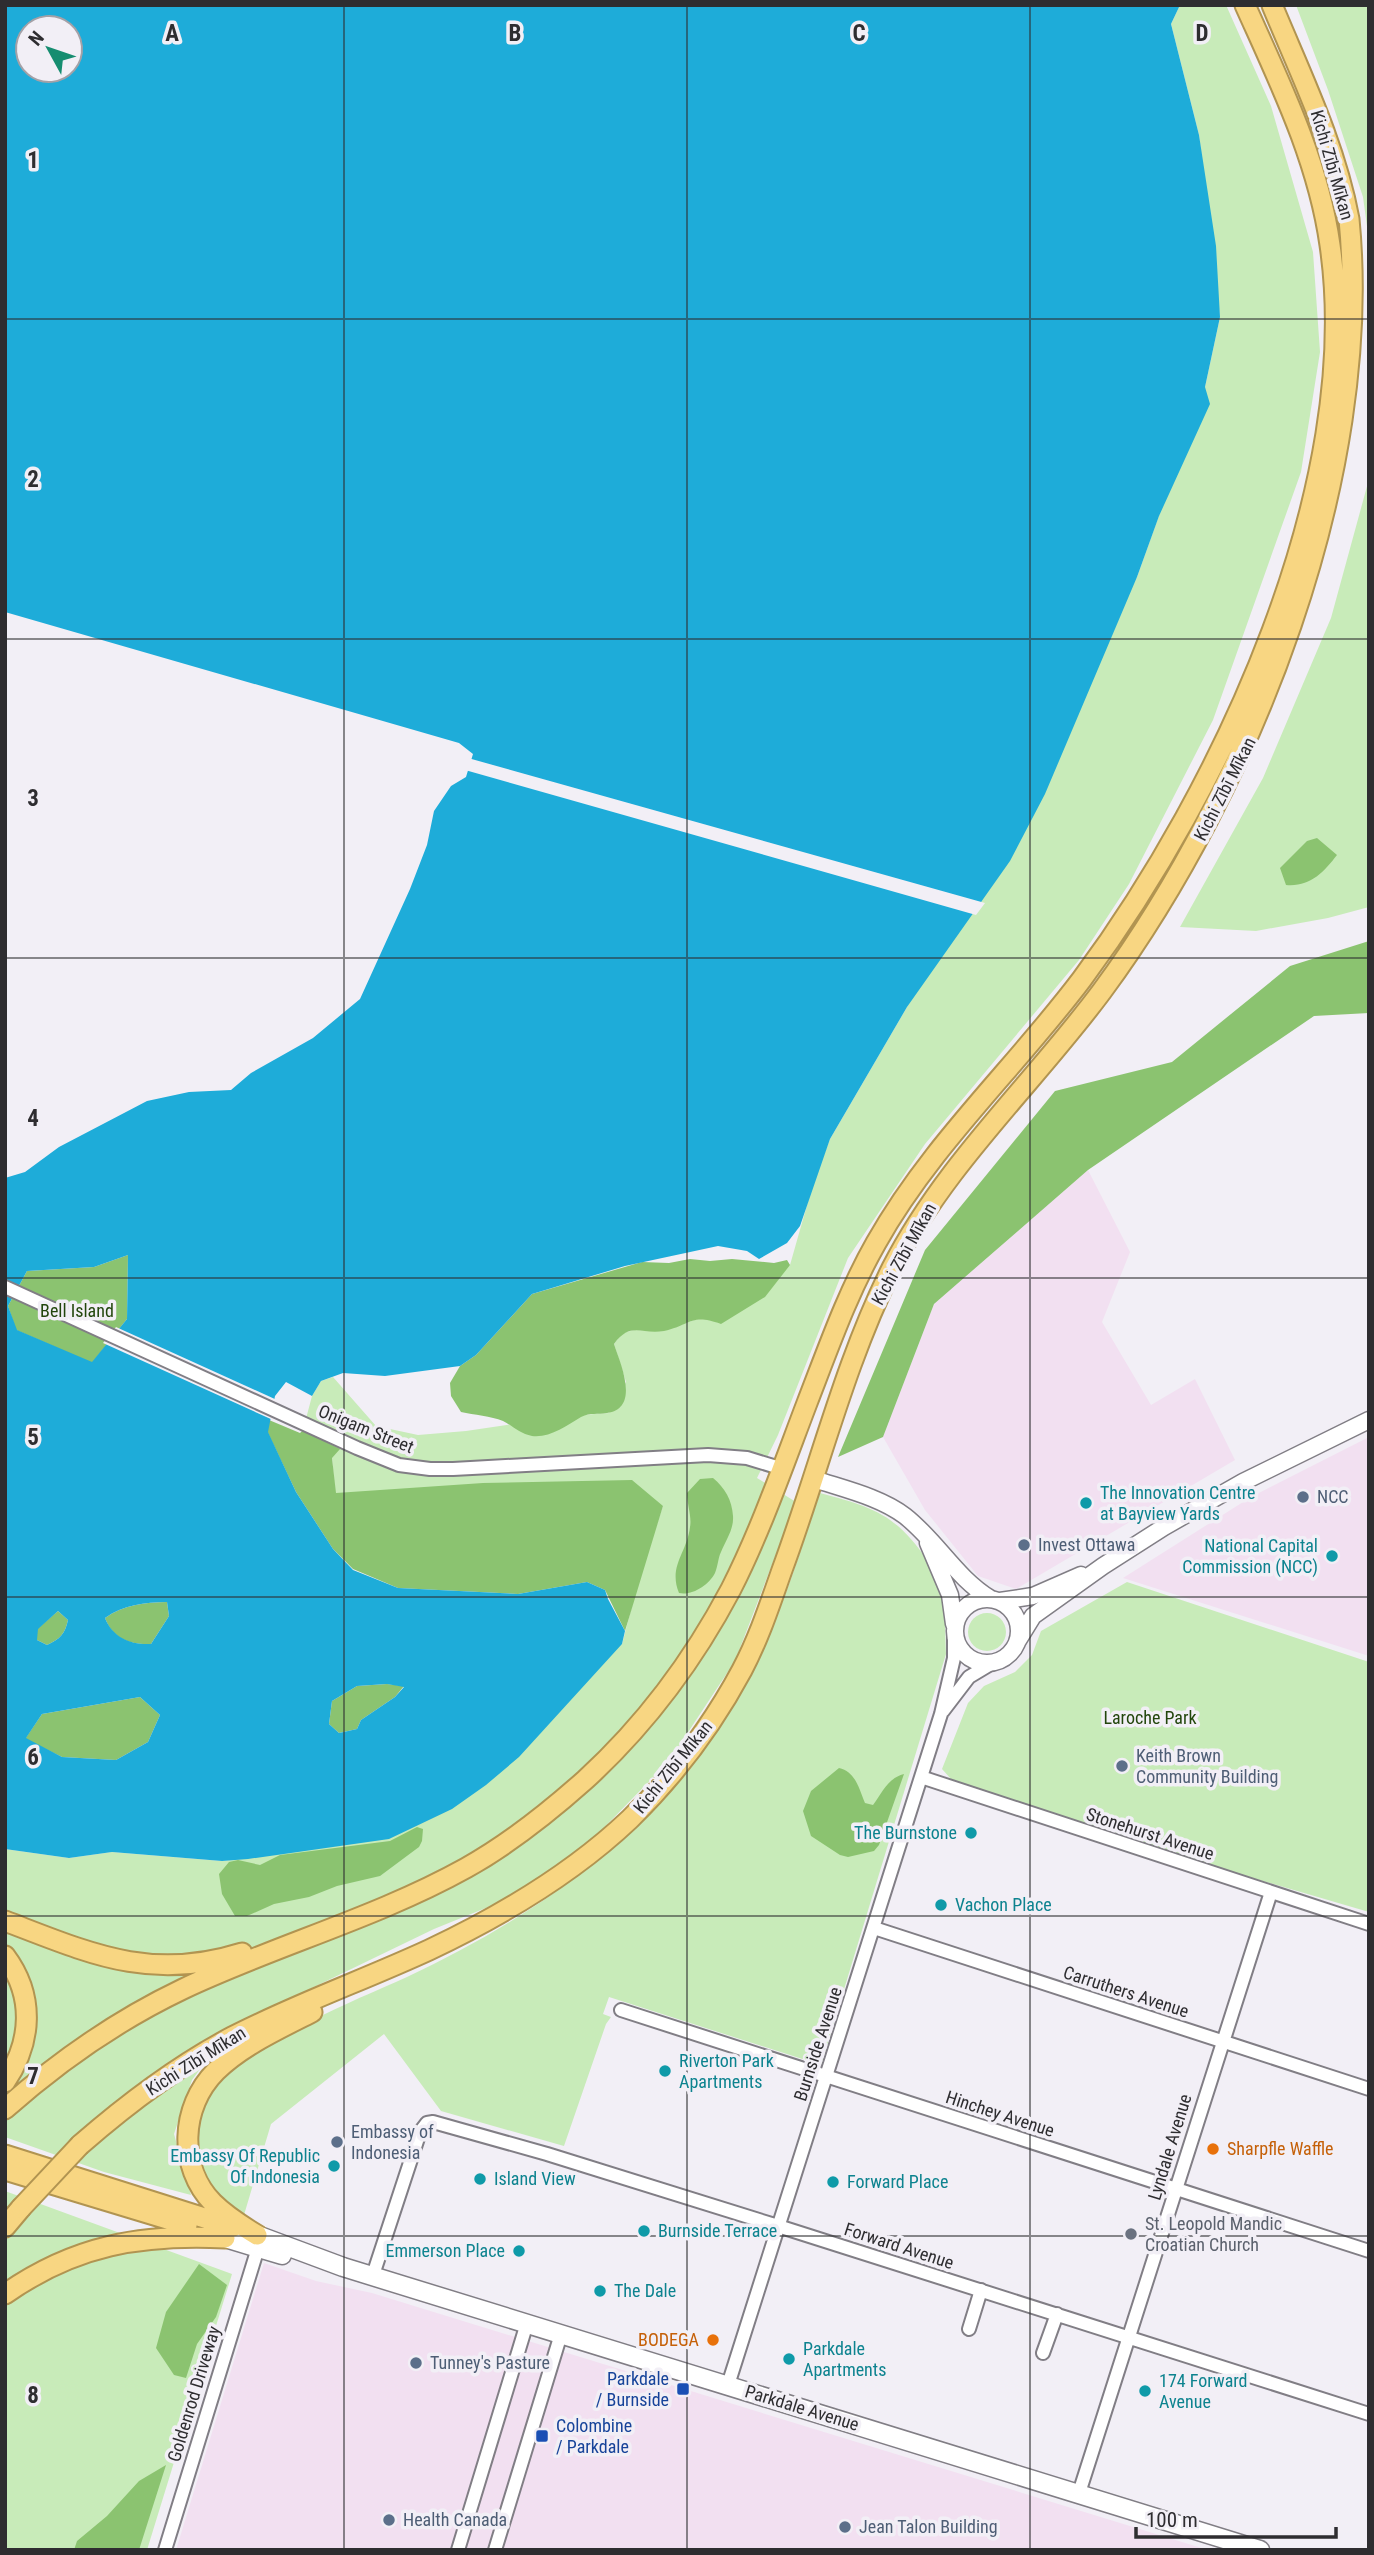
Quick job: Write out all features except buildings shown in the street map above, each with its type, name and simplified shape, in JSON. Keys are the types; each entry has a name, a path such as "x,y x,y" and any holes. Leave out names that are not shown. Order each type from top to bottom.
{"highway":[{"name":"Kichi Zībī Mīkan","path":"5,2109 82,2047 153,2004 204,1980 386,1907 470,1866 529,1827 585,1779 641,1722 676,1679 710,1626 743,1563 783,1469 848,1298 878,1238 916,1180 1078,983 1138,898 1185,819 1242,702 1272,628 1302,538 1320,466 1332,382 1335,307 1329,241 1313,166 1280,82 1245,5"},
{"name":"Kichi Zībī Mīkan","path":"5,2227 80,2145 147,2090 217,2045 293,2007 429,1950 510,1908 562,1875 628,1821 680,1764 714,1716 751,1652 862,1337 893,1266 962,1160 1100,994 1162,905 1221,802 1269,700 1295,635 1327,536 1350,436 1357,377 1358,289 1348,212 1328,141 1272,5"},
{"path":"783,1469 814,1479"},
{"path":"5,1921 102,1957 146,1965 169,1965 220,1959 386,1907"},
{"path":"257,2242 206,2195 196,2178 189,2157 188,2128 202,2089 223,2065 251,2044 429,1950"},
{"path":"5,1956 22,1989 26,2022 20,2057 5,2081"},
{"path":"5,2155 257,2242"},
{"path":"5,2170 225,2238"},
{"path":"5,2294 49,2267 101,2247 136,2239 161,2237 225,2238"}],"main road":[{"name":"Parkdale Avenue","path":"225,2238 257,2242 373,2275 1260,2550"}],"street":[{"name":"Onigam Street","path":"5,1287 399,1465 430,1469 722,1454 783,1469"},
{"path":"926,1537 950,1595 954,1633 963,1654 985,1664 994,1662 1007,1656 1033,1616 1103,1566 1164,1527 1230,1490 1369,1420"},
{"path":"814,1479 887,1505 912,1522 950,1560 964,1579 1015,1615 1019,1629 1017,1642"},
{"path":"954,1633 957,1617 968,1605 981,1599 996,1600 1033,1595 1103,1566"},
{"name":"Burnside Avenue","path":"728,2385 941,1714 953,1667 954,1633"},
{"name":"Burnside Avenue","path":"941,1714 969,1677 994,1662"},
{"name":"Stonehurst Avenue","path":"921,1777 1369,1924"},
{"name":"Lyndale Avenue","path":"1079,2493 1271,1892"},
{"name":"Carruthers Avenue","path":"874,1928 1369,2089"},
{"name":"Hinchey Avenue","path":"621,2010 1369,2251"},
{"name":"Forward Avenue","path":"373,2275 420,2132 427,2123 439,2123 778,2226 1369,2414"},
{"name":"Goldenrod Driveway","path":"165,2550 257,2242"},
{"path":"968,2329 981,2290"},
{"path":"1044,2353 1057,2315"},
{"path":"458,2550 527,2323"},
{"path":"495,2550 561,2334"}],"shaded area":[{"path":"1088,1170 1130,1252 1102,1322 1151,1405 1195,1379 1235,1460 1016,1589 978,1576 925,1510 883,1437 934,1304"},
{"name":"NCC","path":"1369,1437 1369,1656 1123,1578 1251,1497"},
{"name":"Tunney's Pasture","path":"264,2263 316,2281 372,2293 1208,2550 176,2550"}],"green space":[{"path":"1180,5 1226,5 1271,106 1313,252 1320,352 1301,472 1213,720 1129,884 1079,960 925,1144 848,1258 778,1435 757,1478 796,1502 735,1661 669,1761 589,1843 503,1901 434,1929 231,2027 192,2080 174,2134 191,2195 104,2172 5,2137 5,1849 69,1858 112,1852 222,1861 277,1854 622,1644 641,1572 663,1506 335,1493 332,1457 303,1430 312,1396 321,1381 333,1377 376,1426 418,1435 609,1413 626,1382 614,1344 622,1333 635,1330 662,1331 703,1317 790,1265 813,1184 830,1139 907,1007 1137,577 1205,387 1220,317 1199,135 1171,24"},
{"path":"1296,5 1369,5 1369,241 1363,197 1328,90"},
{"path":"1369,479 1369,907 1328,918 1256,931 1180,927 1263,778 1331,618"},
{"path":"1317,838 1337,855 1309,881 1286,885 1280,868 1307,841"},
{"path":"1369,941 1369,1013 1314,1016 1088,1170 934,1304 883,1437 838,1457 925,1250 1055,1091 1172,1062 1290,966"},
{"name":"Bell Island","path":"128,1255 127,1319 92,1363 16,1330 8,1306 27,1271 94,1267"},
{"path":"690,1259 774,1263 787,1260 790,1265 765,1297 721,1324 697,1320 664,1331 637,1330 620,1337 614,1344 626,1394 617,1409 607,1413 585,1415 551,1433 532,1436 498,1419 461,1412 451,1396 450,1383 460,1366 476,1355 532,1294 642,1262 669,1263"},
{"path":"269,1420 300,1433 303,1430 340,1449 332,1458 336,1493 483,1483 632,1480 663,1506 625,1631 605,1590 587,1582 518,1594 398,1588 353,1569 333,1549 296,1492 267,1431"},
{"path":"713,1478 729,1500 733,1516 731,1530 712,1577 695,1591 679,1593 676,1583 677,1567 690,1523 687,1493 700,1479"},
{"path":"820,1493 881,1514 916,1544 932,1568 942,1590 946,1654 821,2065 609,1997 603,2014 611,2017 606,2024 564,2146 441,2111 384,2034 271,2124 244,2215 226,2204 207,2182 201,2168 197,2137 202,2107 208,2094 222,2077 270,2043 299,2027 407,1977 505,1925 552,1895 637,1825 676,1785 710,1741 740,1694 775,1621"},
{"name":"Laroche Park","path":"1127,1582 1369,1662 1369,1912 1184,1858 951,1779 942,1769 968,1703 984,1686 1015,1672 1032,1655 1041,1631"},
{"path":"167,1602 169,1616 151,1644 123,1639 113,1631 105,1618 134,1605"},
{"path":"58,1611 68,1620 59,1638 47,1645 37,1640 37,1629"},
{"path":"987,1613 1000,1619 1006,1632 1000,1645 987,1651 974,1645 968,1632 974,1619"},
{"path":"357,1686 404,1686 395,1697 361,1720 357,1729 339,1733 329,1724 332,1701"},
{"path":"140,1697 160,1715 148,1742 116,1760 62,1757 25,1739 42,1714"},
{"path":"839,1768 853,1777 865,1803 873,1805 890,1782 904,1774 879,1845 874,1851 848,1857 840,1855 811,1836 803,1811 811,1791"},
{"path":"417,1827 423,1829 419,1847 380,1876 337,1886 309,1897 274,1904 247,1916 235,1916 222,1894 219,1874 229,1862 238,1860 260,1865 280,1855 390,1841"},
{"path":"5,2191 232,2274 147,2550 5,2550"},
{"path":"199,2264 227,2285 216,2317 197,2344 186,2378 174,2375 156,2348 166,2312"},
{"path":"166,2465 139,2550 74,2550 77,2541 107,2516 139,2481"}],"water":[{"path":"5,5 1180,5 1171,24 1199,135 1216,246 1220,317 1205,387 1210,404 1159,516 1137,577 1045,794 1010,861 907,1007 830,1139 800,1226 787,1243 759,1259 747,1251 718,1246 625,1266 532,1294 476,1355 460,1366 385,1376 343,1373 321,1381 312,1396 286,1382 275,1396 268,1432 296,1492 333,1549 353,1570 398,1588 518,1594 587,1582 605,1590 625,1631 622,1644 519,1757 486,1785 452,1809 389,1839 222,1861 112,1852 69,1858 5,1849 5,1178 25,1172 59,1147 147,1101 189,1092 231,1090 251,1073 313,1038 360,999 410,889 427,845 434,811 451,786 466,777 473,754 459,743 5,612","holes":["128,1255 127,1319 92,1362 17,1330 8,1306 27,1271 94,1267","167,1602 169,1616 151,1644 124,1639 113,1631 105,1618 134,1605","58,1611 68,1620 61,1636 47,1645 37,1640 38,1629","387,1684 404,1687 395,1697 361,1720 357,1729 339,1733 329,1724 332,1701 357,1686","140,1697 160,1715 148,1742 116,1760 62,1757 26,1738 42,1714"]}],"pier":[{"path":"468,758 985,903 976,915 465,770"},
{"path":"116,1327 277,1400 273,1420 103,1343"}],"place":[{"name":"NCC","path":"1303,1497"},
{"name":"The Innovation Centre at Bayview Yards","path":"1086,1503"},
{"name":"Invest Ottawa","path":"1024,1545"},
{"name":"National Capital Commission (NCC)","path":"1332,1556"},
{"name":"Keith Brown Community Building","path":"1122,1766"},
{"name":"The Burnstone","path":"971,1833"},
{"name":"Vachon Place","path":"941,1905"},
{"name":"Riverton Park Apartments","path":"665,2071"},
{"name":"Embassy of Indonesia","path":"337,2142"},
{"name":"Sharpfle Waffle","path":"1213,2149"},
{"name":"Embassy Of Republic Of Indonesia","path":"334,2166"},
{"name":"Island View","path":"480,2179"},
{"name":"Forward Place","path":"833,2182"},
{"name":"Burnside Terrace","path":"644,2231"},
{"name":"St. Leopold Mandic Croatian Church","path":"1131,2234"},
{"name":"Emmerson Place","path":"519,2251"},
{"name":"The Dale","path":"600,2291"},
{"name":"BODEGA","path":"713,2340"},
{"name":"Parkdale Apartments","path":"789,2359"},
{"name":"Tunney's Pasture","path":"416,2363"},
{"name":"Parkdale / Burnside","path":"683,2389"},
{"name":"174 Forward Avenue","path":"1145,2391"},
{"name":"Colombine / Parkdale","path":"542,2436"},
{"name":"Health Canada","path":"389,2520"},
{"name":"Jean Talon Building","path":"845,2527"}]}
